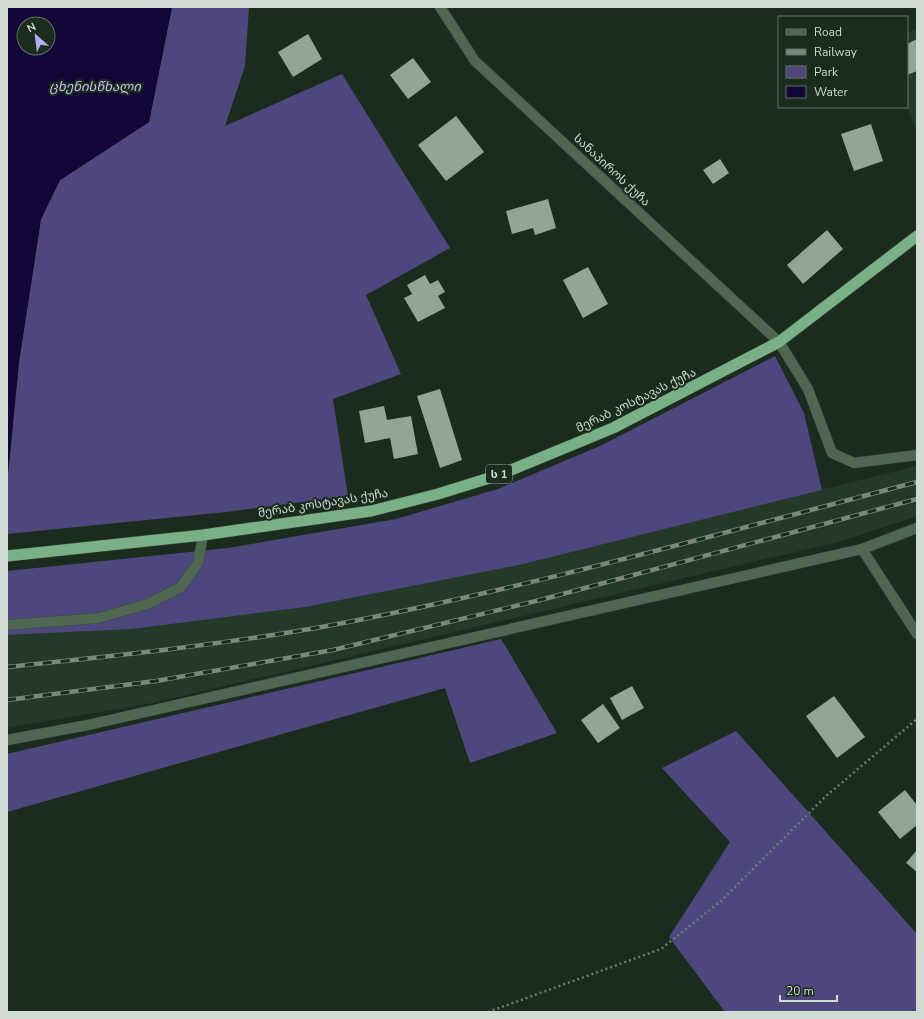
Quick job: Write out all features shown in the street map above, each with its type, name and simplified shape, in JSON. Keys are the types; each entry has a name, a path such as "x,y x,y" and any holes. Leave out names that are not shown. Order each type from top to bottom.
{"highway":[{"name":"მერაბ კოსტავას ქუჩა","path":"7,556 203,535 372,511 438,494 498,474 613,428 779,342 917,236"}],"street":[{"name":"სანაპიროს ქუჩა","path":"440,7 475,61 779,342 808,389 832,453 854,463 917,455"},
{"path":"7,740 88,725 862,549 917,528"},
{"path":"7,625 99,618 147,604 181,587 198,563 203,535"},
{"path":"862,549 917,634"}],"path":[{"path":"488,1012 661,949 721,901 826,796 917,719"}],"shaded area":[{"path":"917,28 917,133 907,108 908,32"},
{"path":"917,466 917,516 842,541 152,703 7,728 7,635 132,629 305,607 519,565"}],"green space":[{"path":"172,7 249,7 245,66 225,126 342,74 450,248 366,295 401,374 333,399 348,496 226,512 7,534 7,484 19,362 41,219 60,180 149,122"},
{"path":"775,356 804,413 822,490 519,565 305,607 132,629 7,635 7,571 228,548 396,519 498,489 600,446"},
{"path":"501,639 557,733 470,763 445,688 7,812 7,754"},
{"path":"736,731 917,934 917,1012 725,1012 669,937 730,842 662,768"}],"water":[{"name":"ცხენისწხალი","path":"7,7 172,7 149,122 60,180 41,219 19,362 7,484"}],"building":[{"path":"308,34 322,59 293,77 278,52"},
{"path":"917,39 917,71 908,75 908,44"},
{"path":"413,58 431,82 408,99 390,75"},
{"path":"456,116 484,152 446,181 418,145"},
{"path":"871,124 883,161 854,171 841,134"},
{"path":"720,159 729,173 713,184 703,170"},
{"path":"548,199 556,228 535,235 533,228 512,234 506,211"},
{"path":"827,230 843,249 803,284 787,265"},
{"path":"588,267 608,304 583,318 563,280"},
{"path":"425,275 430,284 438,280 445,292 438,296 445,308 418,322 404,298 412,294 407,285"},
{"path":"440,389 462,460 440,468 417,396"},
{"path":"384,406 387,420 411,416 418,454 394,459 390,438 365,443 359,411"},
{"path":"632,686 644,708 622,720 610,698"},
{"path":"834,696 865,737 837,758 806,716"},
{"path":"603,704 620,728 598,743 581,720"},
{"path":"905,790 917,805 917,825 900,839 878,812"},
{"path":"917,850 917,872 906,863"}],"railway":[{"path":"7,667 247,639 327,626 401,611 549,578 917,482"},
{"path":"7,700 156,681 333,650 544,599 917,499"}]}
